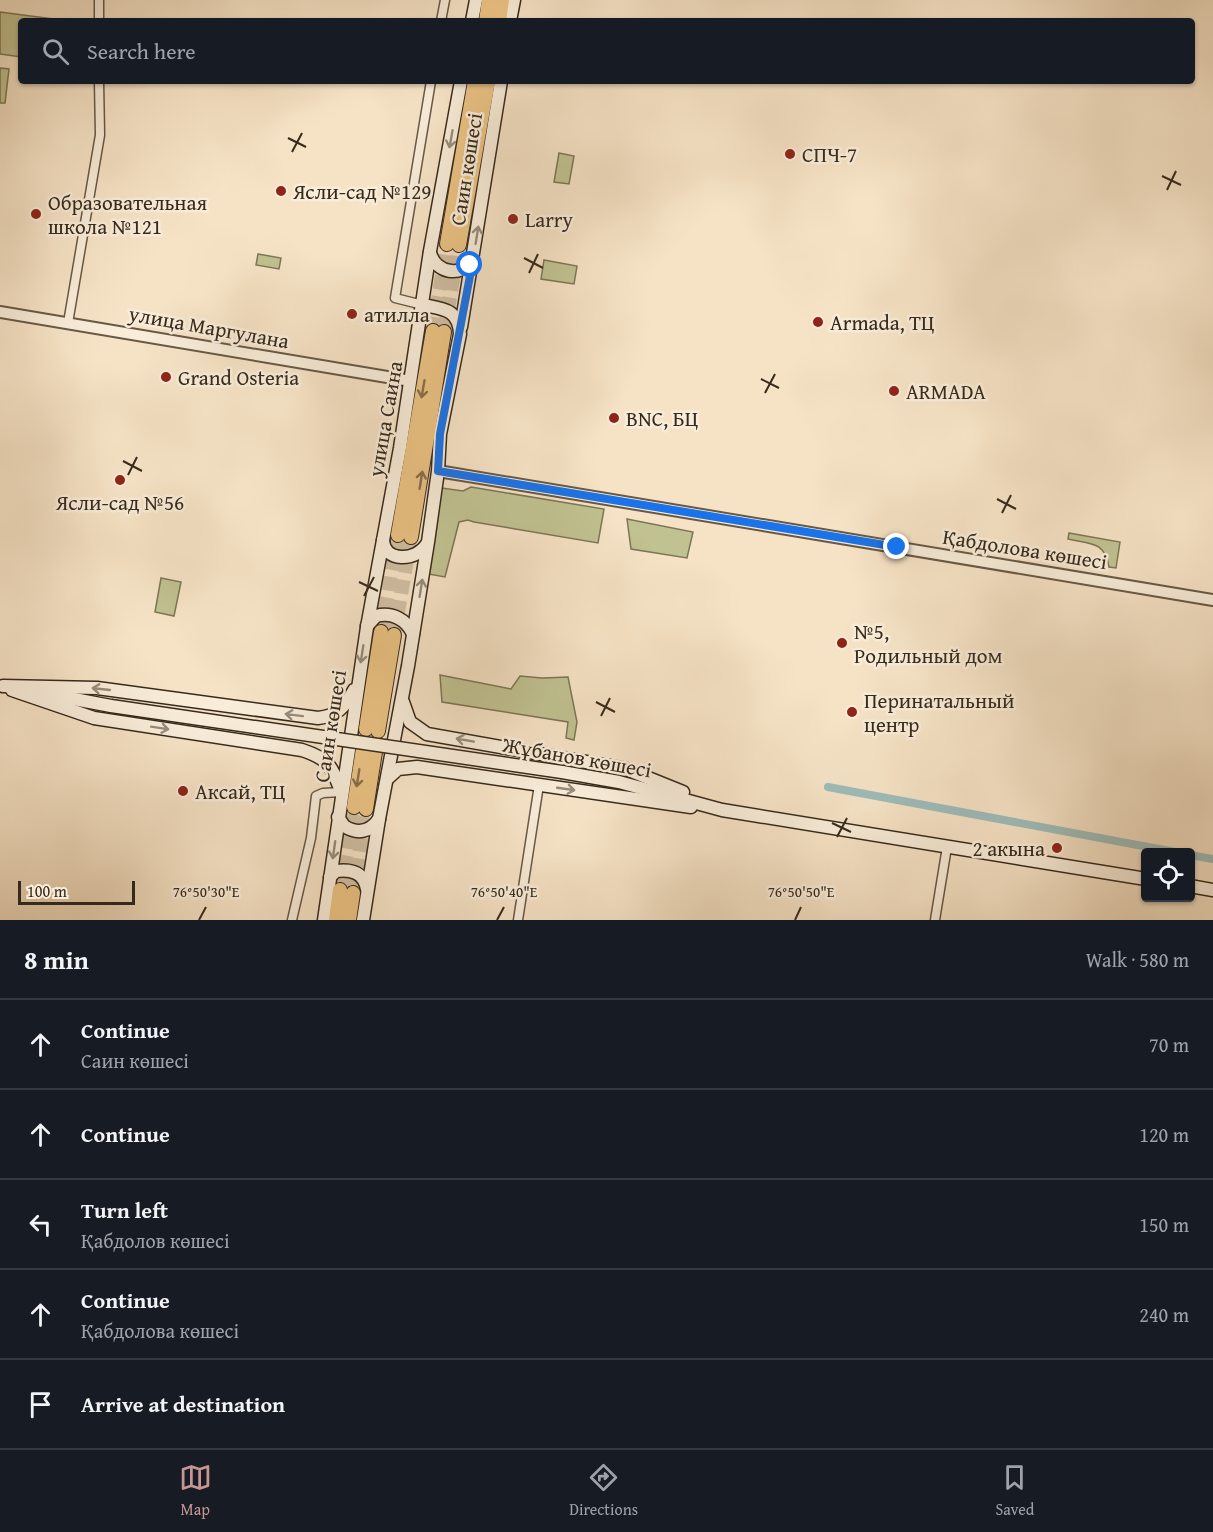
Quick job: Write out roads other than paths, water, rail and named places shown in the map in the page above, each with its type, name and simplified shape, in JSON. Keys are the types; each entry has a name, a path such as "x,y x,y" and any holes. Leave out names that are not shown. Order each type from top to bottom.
{"main road":[{"path":"473,18 476,0"},
{"path":"486,18 489,0"},
{"path":"499,18 502,0"},
{"path":"511,18 514,0"},
{"name":"Саин көшесі","path":"423,305 430,252 460,84"},
{"name":"Саин көшесі","path":"475,84 453,245 487,84"},
{"name":"Саин көшесі","path":"413,634 438,471 440,434 473,260 501,84"},
{"path":"430,252 440,267 455,272 463,270 473,260"},
{"path":"423,305 440,308 453,314 459,322 460,334"},
{"name":"улица Саина","path":"382,540 400,448 423,305"},
{"path":"404,536 439,332"},
{"path":"382,540 383,546 388,551 403,557 419,554 428,542"},
{"name":"Саин көшесі","path":"324,920 357,684 382,540"},
{"path":"363,920 413,634 404,621 392,615 376,616 367,627"},
{"name":"Саин көшесі","path":"372,730 387,634"},
{"path":"1,686 97,688 318,718 336,714 345,707 357,684"},
{"path":"1,686 94,718 302,750 327,761 342,792"},
{"name":"Жұбанов көшесі","path":"1,686 111,705 562,772 619,782 723,810 1141,878"},
{"path":"402,699 406,716 410,722 427,734 626,769 653,778 723,810"},
{"path":"360,808 369,751"},
{"path":"387,779 398,769 408,766 723,810"},
{"path":"338,817 344,826 356,831 370,828 379,819"},
{"path":"330,878 336,871 353,872 363,878 367,891"},
{"path":"1195,887 1213,890"},
{"path":"336,920 346,891 349,920"}],"street":[{"path":"99,0 99,18"},
{"path":"442,18 445,0"},
{"path":"69,323 100,135 99,84"},
{"path":"423,305 395,298 431,84"},
{"name":"улица Маргулана","path":"0,312 411,381"},
{"name":"Қабдолова көшесі","path":"438,471 1213,600"},
{"path":"518,920 539,785"},
{"path":"292,920 311,838 316,796 342,792"},
{"path":"935,920 947,847"}],"waterway":[{"path":"828,787 1154,848"},
{"path":"1195,856 1213,859"}],"tunnel":[{"path":"433,331 447,244"},
{"path":"444,332 459,245"},
{"path":"381,632 398,535"},
{"path":"394,635 411,537"},
{"path":"340,890 354,807"},
{"path":"353,893 366,809"}],"place":[{"name":"СПЧ-7","path":"790,154"},
{"name":"Ясли-сад №129","path":"281,191"},
{"name":"Образовательная школа №121","path":"36,214"},
{"name":"Larry","path":"513,219"},
{"name":"атилла","path":"352,314"},
{"name":"Armada, ТЦ","path":"818,322"},
{"name":"Grand Osteria","path":"166,377"},
{"name":"ARMADA","path":"894,391"},
{"name":"BNC, БЦ","path":"614,418"},
{"name":"Ясли-сад №56","path":"120,480"},
{"name":"№5, Родильный дом","path":"842,643"},
{"name":"Перинатальный центр","path":"852,712"},
{"name":"Аксай, ТЦ","path":"183,791"},
{"name":"2 акына","path":"1057,848"}]}
